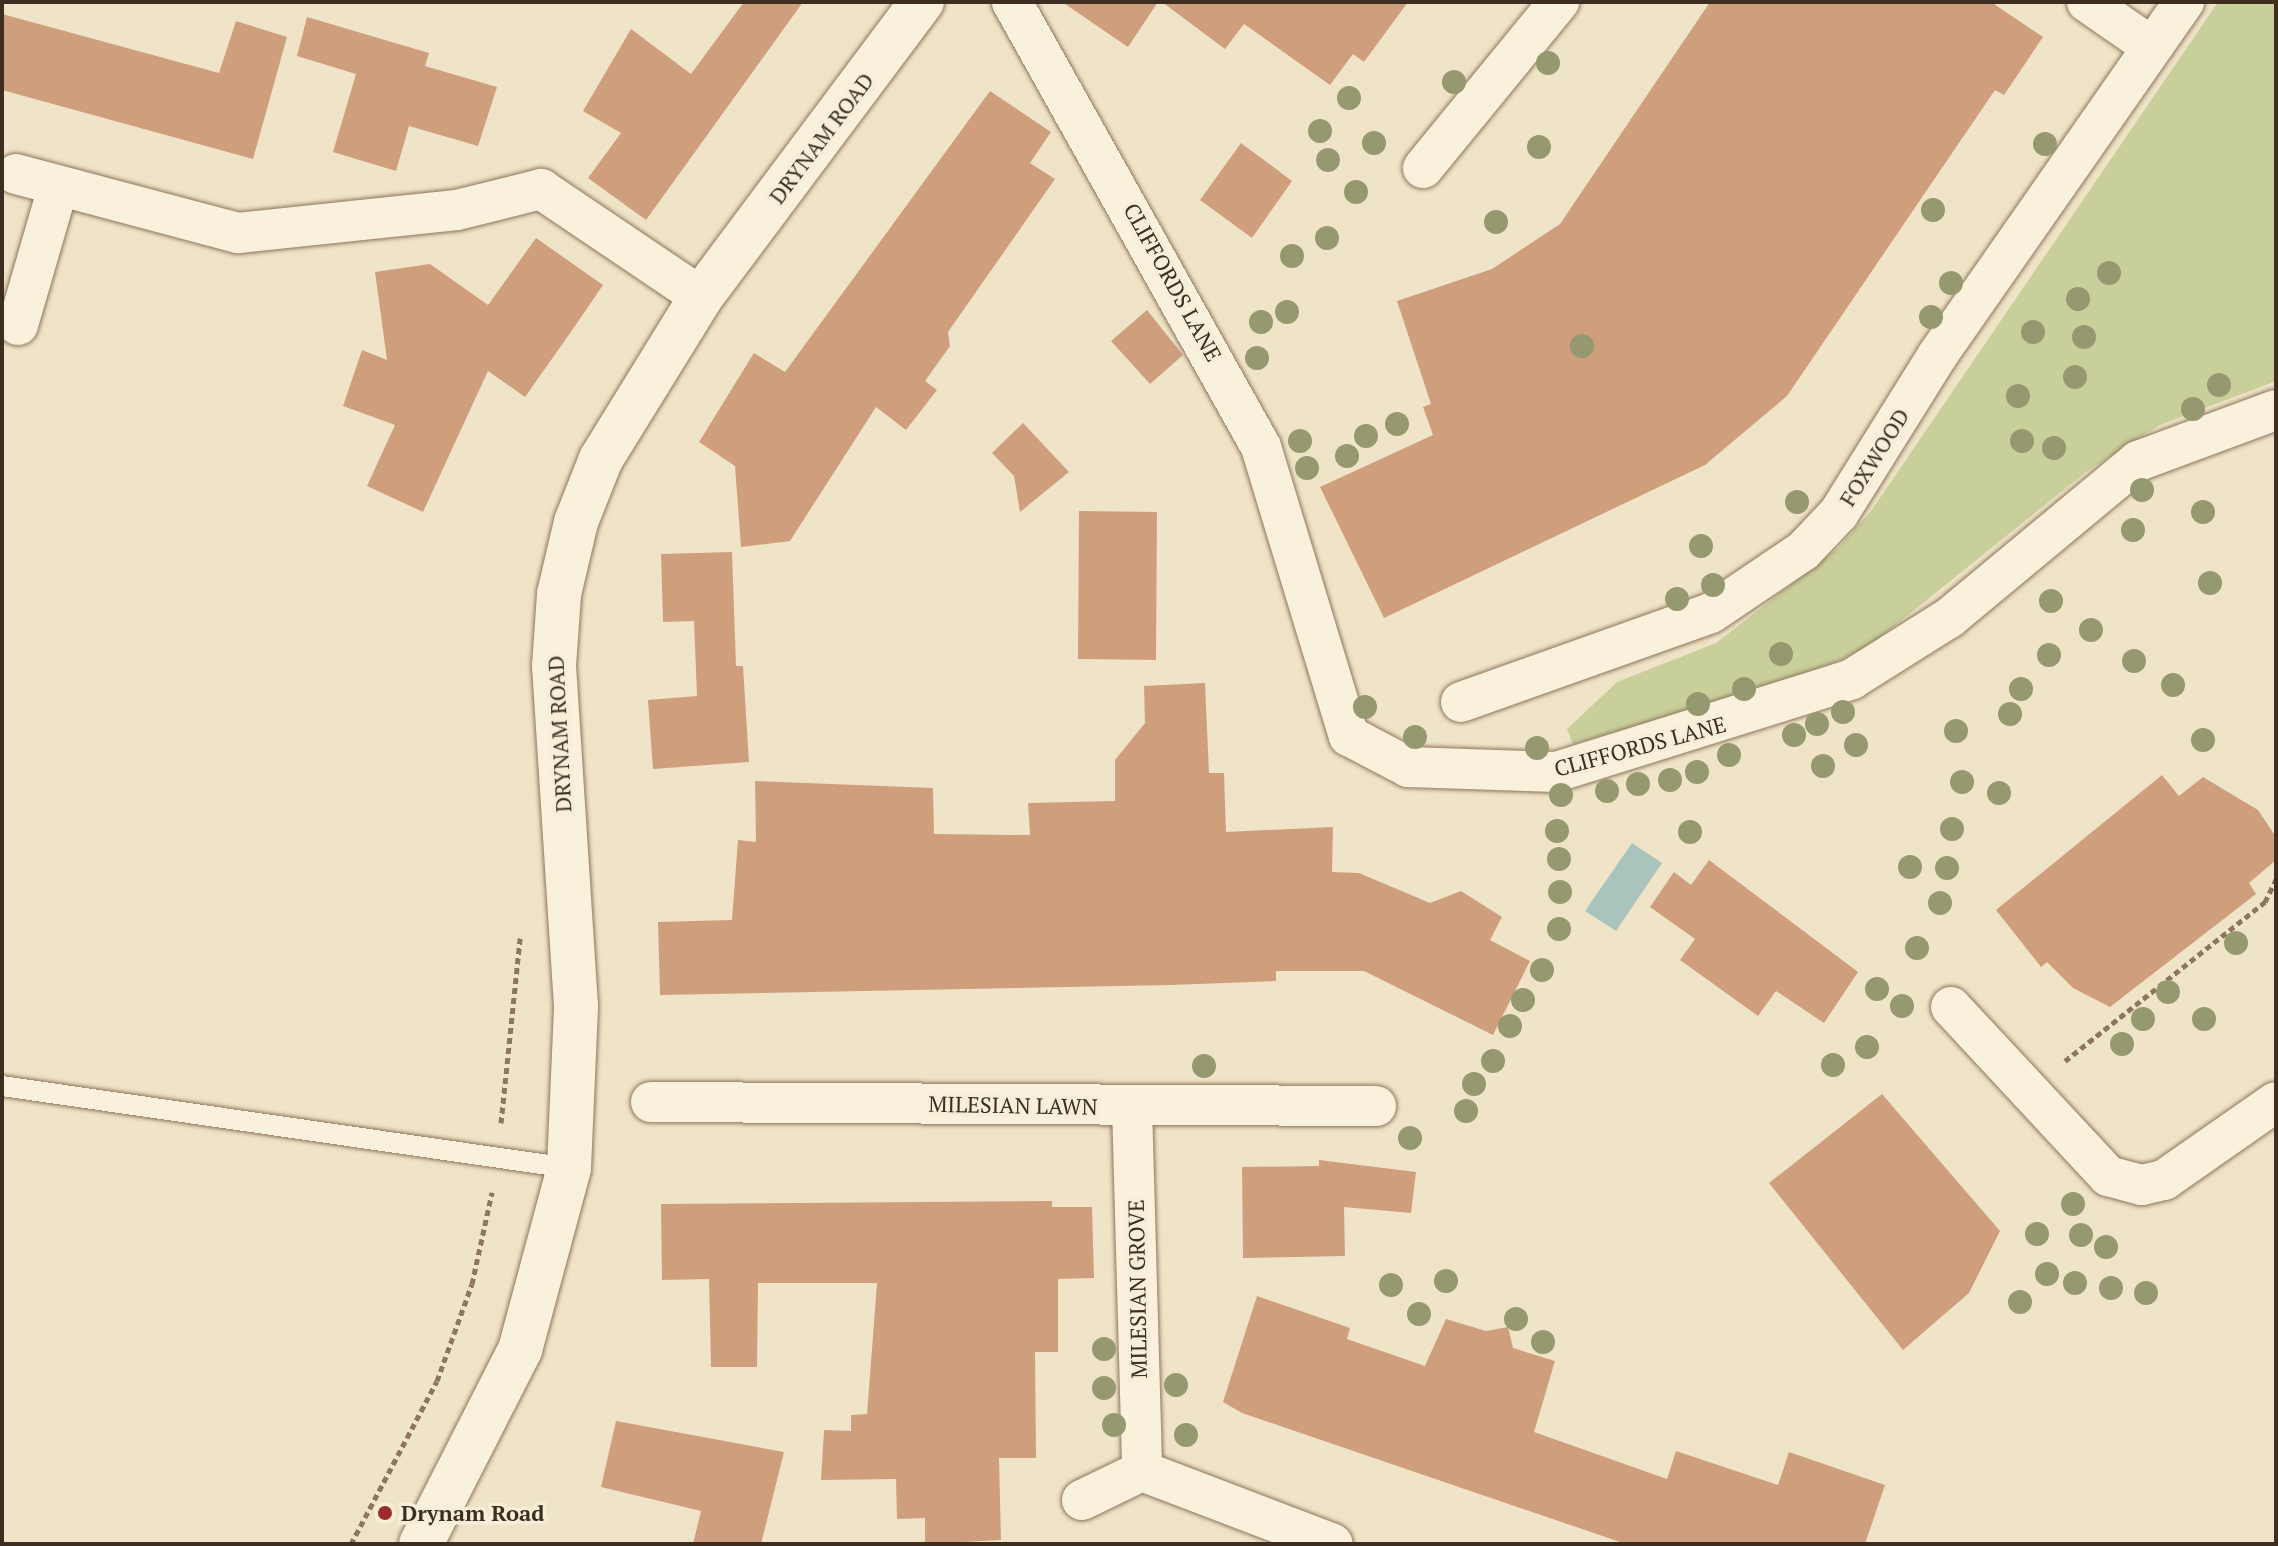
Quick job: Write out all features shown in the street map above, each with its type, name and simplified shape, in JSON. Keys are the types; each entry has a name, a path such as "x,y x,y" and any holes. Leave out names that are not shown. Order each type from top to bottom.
{"street":[{"name":"DRYNAM ROAD","path":"421,1544 520,1350 569,1168 576,1006 554,666 559,594 601,459 701,297 922,2"},
{"name":"CLIFFORDS LANE","path":"1012,2 1261,447 1349,736 1408,767 1556,772 1852,679 1949,618 2138,461 2276,410"},
{"path":"1423,168 1559,2"},
{"path":"2087,2 2152,47"},
{"name":"FOXWOOD","path":"1461,702 1711,613 1803,551 1839,513 1937,356 2184,2"},
{"path":"16,174 238,233 457,210 541,189 701,297"},
{"path":"18,325 58,187"},
{"path":"1951,1007 2108,1176 2142,1185 2164,1180 2276,1102"},
{"name":"MILESIAN LAWN","path":"651,1102 1376,1106"},
{"name":"MILESIAN GROVE","path":"1132,1106 1142,1471"},
{"path":"1082,1500 1142,1471 1333,1544"}],"lane":[{"path":"2,1086 569,1168"}],"path":[{"path":"2028,1090 2265,902 2276,879"},
{"path":"351,1544 437,1381 472,1284 496,1158 520,928"}],"green space":[{"path":"2218,2 2276,2 2276,381 2160,425 2087,471 1867,648 1784,685 1573,744 1567,729 1617,682 1716,643 1838,548 1871,511"}],"water":[{"path":"1632,843 1662,863 1616,931 1585,911"}],"building":[{"path":"744,2 803,2 646,220 588,178 621,133 583,111 631,29 691,74"},
{"path":"1062,2 1158,2 1128,47"},
{"path":"1162,2 1408,2 1364,62 1353,54 1330,85 1244,24 1225,49"},
{"path":"1710,2 1991,2 2043,37 2004,95 1995,90 1787,396 1705,465 1384,618 1320,487 1433,435 1423,407 1431,404 1397,301 1492,269 1560,224"},
{"path":"2,14 219,73 236,21 287,37 253,159 2,90"},
{"path":"307,17 429,53 425,66 497,87 478,146 409,126 396,171 333,152 356,74 297,56"},
{"path":"990,91 1051,132 1030,163 1055,179 948,332 950,346 925,381 937,390 906,430 876,407 790,541 741,547 735,466 699,442 754,353 785,372"},
{"path":"1241,143 1292,181 1252,238 1200,200"},
{"path":"536,238 603,285 525,397 488,371 423,512 367,486 395,425 343,406 362,350 387,360 375,272 430,264 488,305"},
{"path":"1147,310 1183,355 1150,384 1111,341"},
{"path":"1023,423 1069,472 1020,512 1014,476 992,453"},
{"path":"1079,511 1157,512 1156,660 1078,659"},
{"path":"732,552 736,666 743,666 749,762 653,769 648,700 697,696 694,621 663,622 661,554"},
{"path":"1205,683 1209,773 1224,773 1226,832 1333,827 1332,872 1359,873 1430,903 1461,891 1502,917 1490,940 1530,961 1493,1035 1364,971 1276,971 1276,981 1171,985 660,995 658,922 732,920 738,840 756,842 755,781 933,788 934,834 1030,835 1028,803 1115,801 1115,760 1145,723 1144,686"},
{"path":"2162,775 2179,796 2203,777 2258,810 2276,837 2276,860 2249,883 2256,894 2110,1007 2073,988 2047,962 2041,967 1996,910"},
{"path":"1709,860 1858,972 1824,1023 1776,991 1758,1016 1680,960 1695,939 1650,907 1674,872 1691,885"},
{"path":"1882,1094 2000,1231 1969,1293 1903,1350 1769,1183"},
{"path":"1319,1160 1416,1172 1411,1213 1344,1207 1345,1256 1243,1258 1242,1167 1319,1166"},
{"path":"1052,1201 1052,1207 1092,1207 1094,1278 1058,1279 1058,1352 1035,1352 1036,1458 999,1458 1001,1540 925,1544 925,1518 897,1519 896,1479 821,1480 824,1430 851,1431 851,1415 867,1414 877,1283 758,1283 757,1367 711,1367 709,1279 662,1280 661,1204"},
{"path":"1257,1296 1350,1328 1347,1339 1425,1366 1446,1319 1486,1331 1508,1327 1513,1348 1555,1361 1534,1432 1667,1479 1676,1451 1778,1485 1789,1452 1885,1485 1865,1544 1626,1544 1242,1413 1223,1402"},
{"path":"616,1421 784,1452 761,1544 693,1544 701,1511 601,1487"}],"place":[{"name":"Drynam Road","path":"385,1513"}]}
